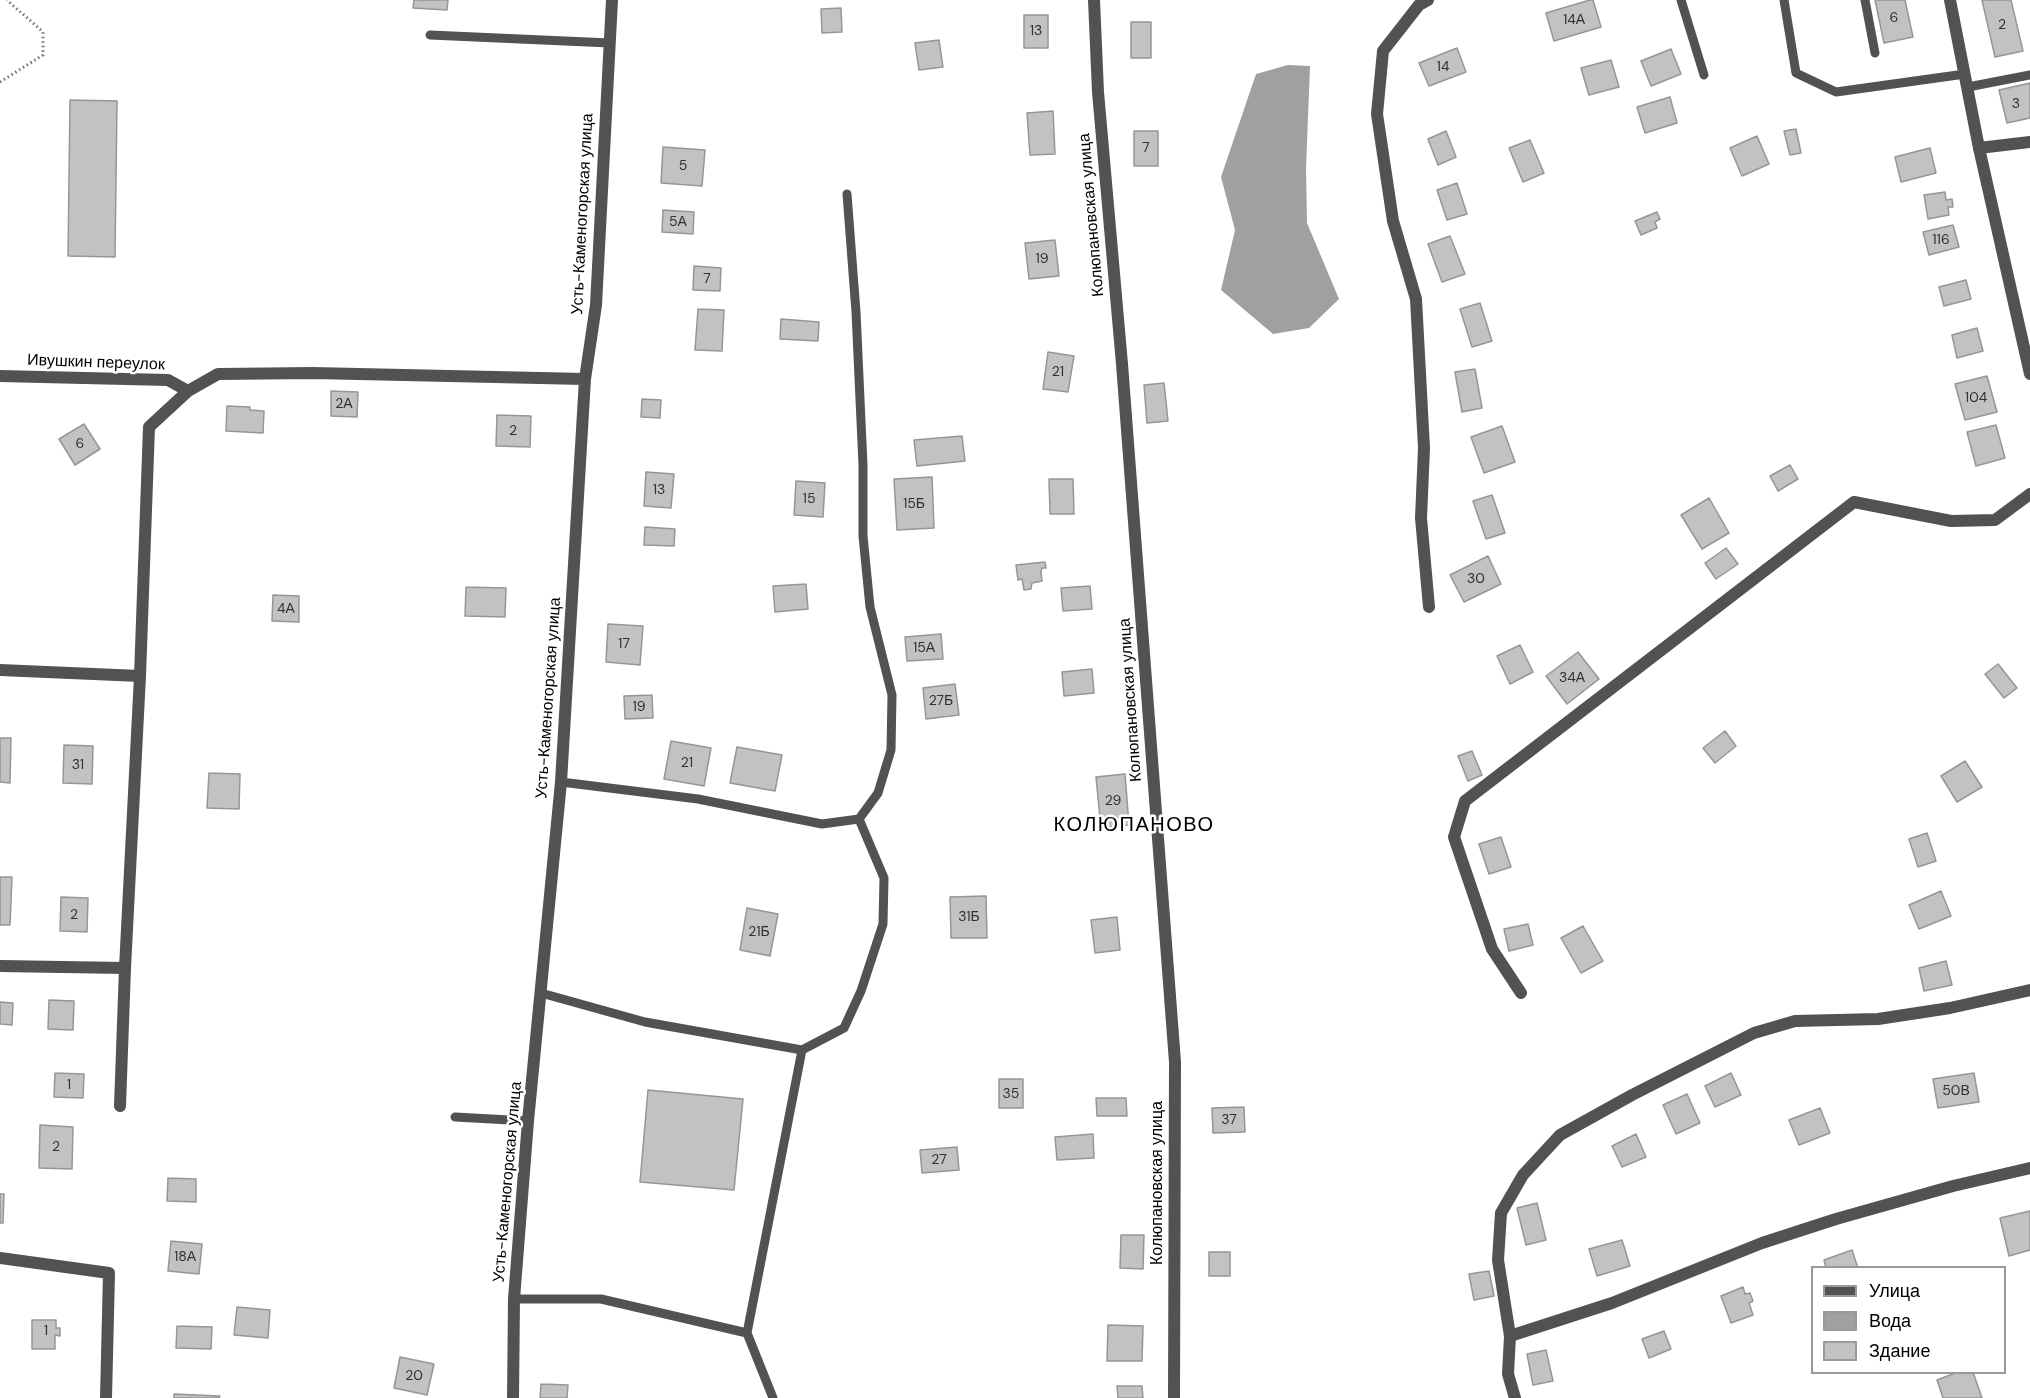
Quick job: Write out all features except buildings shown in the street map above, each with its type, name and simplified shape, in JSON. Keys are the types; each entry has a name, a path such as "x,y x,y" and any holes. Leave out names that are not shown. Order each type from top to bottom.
{"street":[{"name":"Усть-Каменогорская улица","path":"513,1398 514,1299 528,1121 561,782 585,379 596,305 612,0"},
{"name":"Колюпановская улица","path":"1094,0 1098,92 1122,364 1175,1062 1174,1398"},
{"path":"1428,0 1419,5 1383,51 1377,114 1393,221 1416,299 1424,448 1421,518 1429,607"},
{"path":"1950,0 1979,148 2030,374"},
{"path":"1979,148 2030,142"},
{"path":"120,1106 149,427 188,391 218,374 313,373 585,379"},
{"name":"Ивушкин переулок","path":"0,376 168,380 188,391"},
{"path":"1521,993 1492,949 1454,837 1465,801 1854,502 1951,521 1995,520 2030,494"},
{"path":"0,670 140,676"},
{"path":"0,966 125,968"},
{"path":"1515,1398 1508,1374 1510,1335 1498,1260 1501,1213 1523,1175 1560,1135 1632,1095 1754,1033 1795,1021 1878,1019 1950,1008 2030,990"},
{"path":"1510,1335 1612,1303 1762,1243 1836,1219 1953,1186 2030,1168"},
{"path":"0,1258 109,1273 106,1398"}],"lane":[{"path":"1681,0 1704,75"},
{"path":"1784,0 1796,73 1836,92 1965,74"},
{"path":"1865,0 1875,53"},
{"path":"430,35 610,43"},
{"path":"1968,87 2030,75"},
{"path":"561,782 698,799 822,824 859,819 878,793 891,750 892,695 870,607 867,583 863,536 863,465 856,312 847,194"},
{"path":"541,993 645,1022 802,1050 844,1028 861,991 883,924 885,879 859,819"},
{"path":"773,1398 747,1333 802,1050"},
{"path":"455,1117 528,1121"},
{"path":"514,1299 601,1299 747,1333"}],"path":[{"path":"0,82 43,55 43,32 7,0"}],"water":[{"path":"1288,65 1310,66 1306,168 1307,223 1339,299 1309,328 1273,334 1221,290 1235,230 1221,177 1256,74"}],"district":[{"name":"КОЛЮПАНОВО","path":"1134,826"}]}
